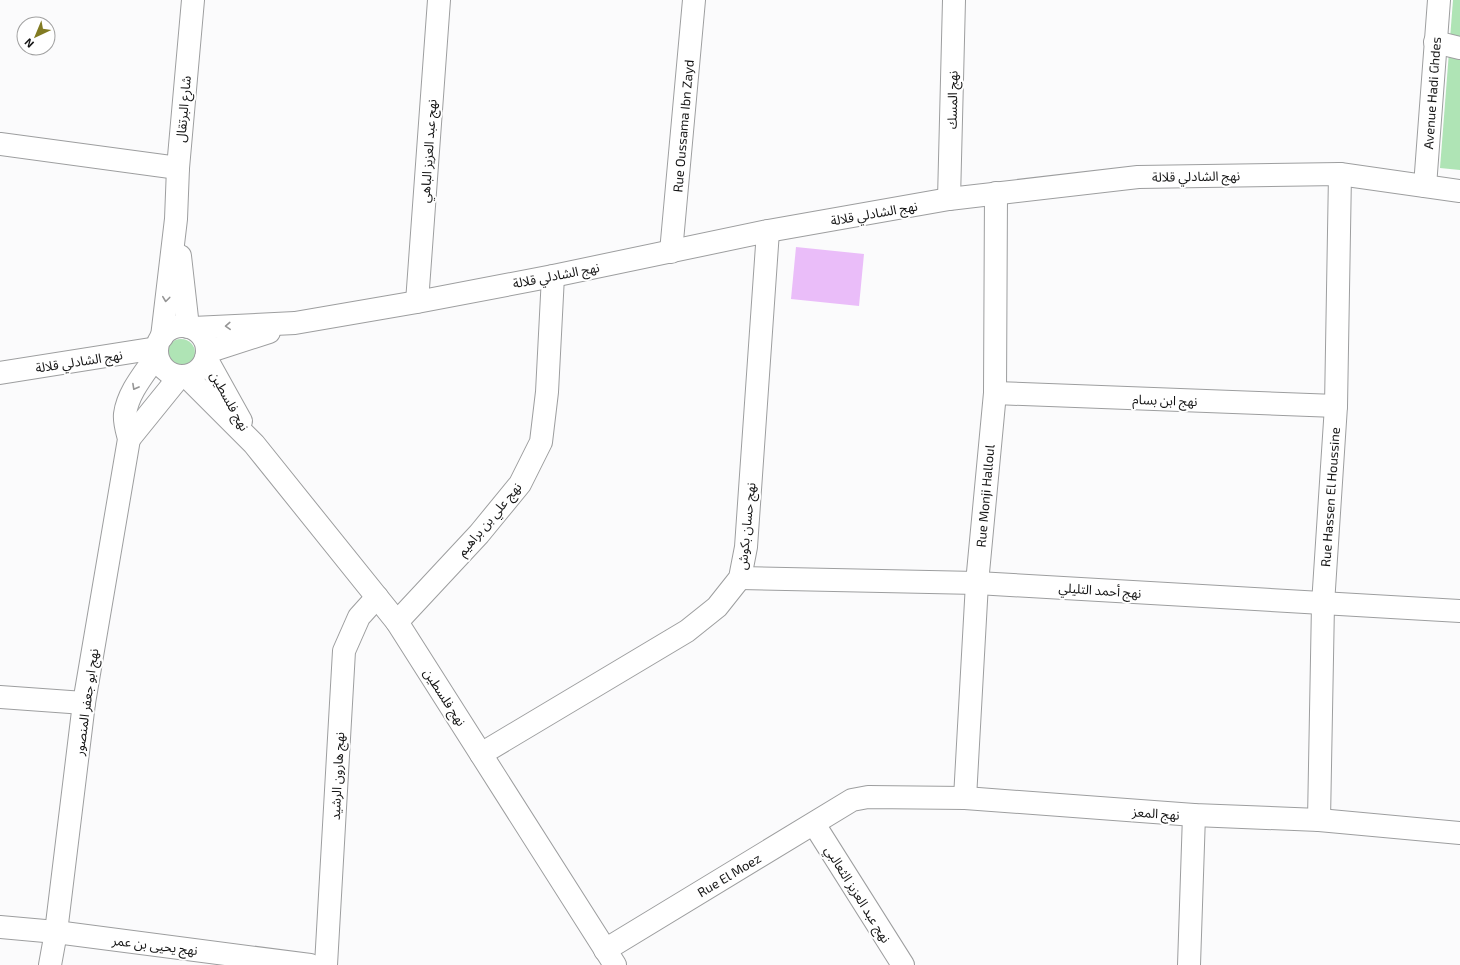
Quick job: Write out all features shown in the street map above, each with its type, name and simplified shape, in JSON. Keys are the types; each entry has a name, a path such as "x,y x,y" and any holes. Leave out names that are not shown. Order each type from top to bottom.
{"street":[{"name":"شارع البرتقال","path":"159,347 176,219 178,168 193,0"},
{"name":"نهج عبد العزيز الباهي","path":"417,302 438,0"},
{"name":"Rue Oussama Ibn Zayd","path":"671,252 694,0"},
{"name":"نهج المسك","path":"949,199 954,0"},
{"name":"Avenue Hadi Ghdes","path":"1425,186 1439,0"},
{"path":"1435,42 1460,48"},
{"path":"0,144 178,168"},
{"name":"نهج الشادلي قلالة","path":"295,323 417,302 552,276 768,231 949,199 996,193 1138,177 1340,174 1460,191"},
{"name":"Rue Hassen El Houssine","path":"1319,820 1323,604 1336,406 1340,174"},
{"name":"Rue Monji Halloul","path":"965,798 977,583 994,393 996,193"},
{"name":"شارع البرتقال","path":"176,219 190,327"},
{"name":"نهج حسان بكوش","path":"481,754 687,631 717,607 740,578 746,547 768,231"},
{"name":"نهج علي بن براهيم","path":"396,622 479,534 520,484 541,442 547,392 552,276"},
{"path":"190,327 199,332 204,338 207,345 207,355 203,365 193,374 183,376 172,374 160,363 159,347 166,332 173,328 181,326 190,327 295,323"},
{"path":"207,355 295,323"},
{"name":"نهج الشادلي قلالة","path":"0,373 159,347"},
{"name":"نهج ابو جعفر المنصور","path":"50,965 56,932 84,703 129,439 125,414 132,394 159,347"},
{"name":"نهج فلسطين","path":"207,355 254,444"},
{"name":"نهج ابو جعفر المنصور","path":"129,439 183,376"},
{"name":"نهج فلسطين","path":"183,376 254,444 378,597 396,622 610,957"},
{"name":"نهج ابن بسام","path":"994,393 1336,406"},
{"name":"نهج أحمد التليلي","path":"740,578 977,583 1460,612"},
{"name":"نهج هارون الرشيد","path":"326,965 344,651 359,616 378,597"},
{"path":"0,697 84,703"},
{"name":"نهج المعز","path":"852,800 885,796 965,798 1194,815 1319,820 1460,833"},
{"name":"Rue El Moez","path":"610,957 852,800"},
{"path":"1189,965 1194,815"},
{"name":"نهج عبد العزيز الثعالبي","path":"814,824 903,965"},
{"name":"نهج يحيى بن عمر","path":"0,927 56,932 310,965"}],"green space":[{"path":"1453,0 1460,0 1460,170 1440,168"},
{"path":"181,339 191,343 195,353 191,363 181,367 171,363 167,353 171,343"}],"building":[{"path":"796,247 864,254 859,306 791,299"}]}
